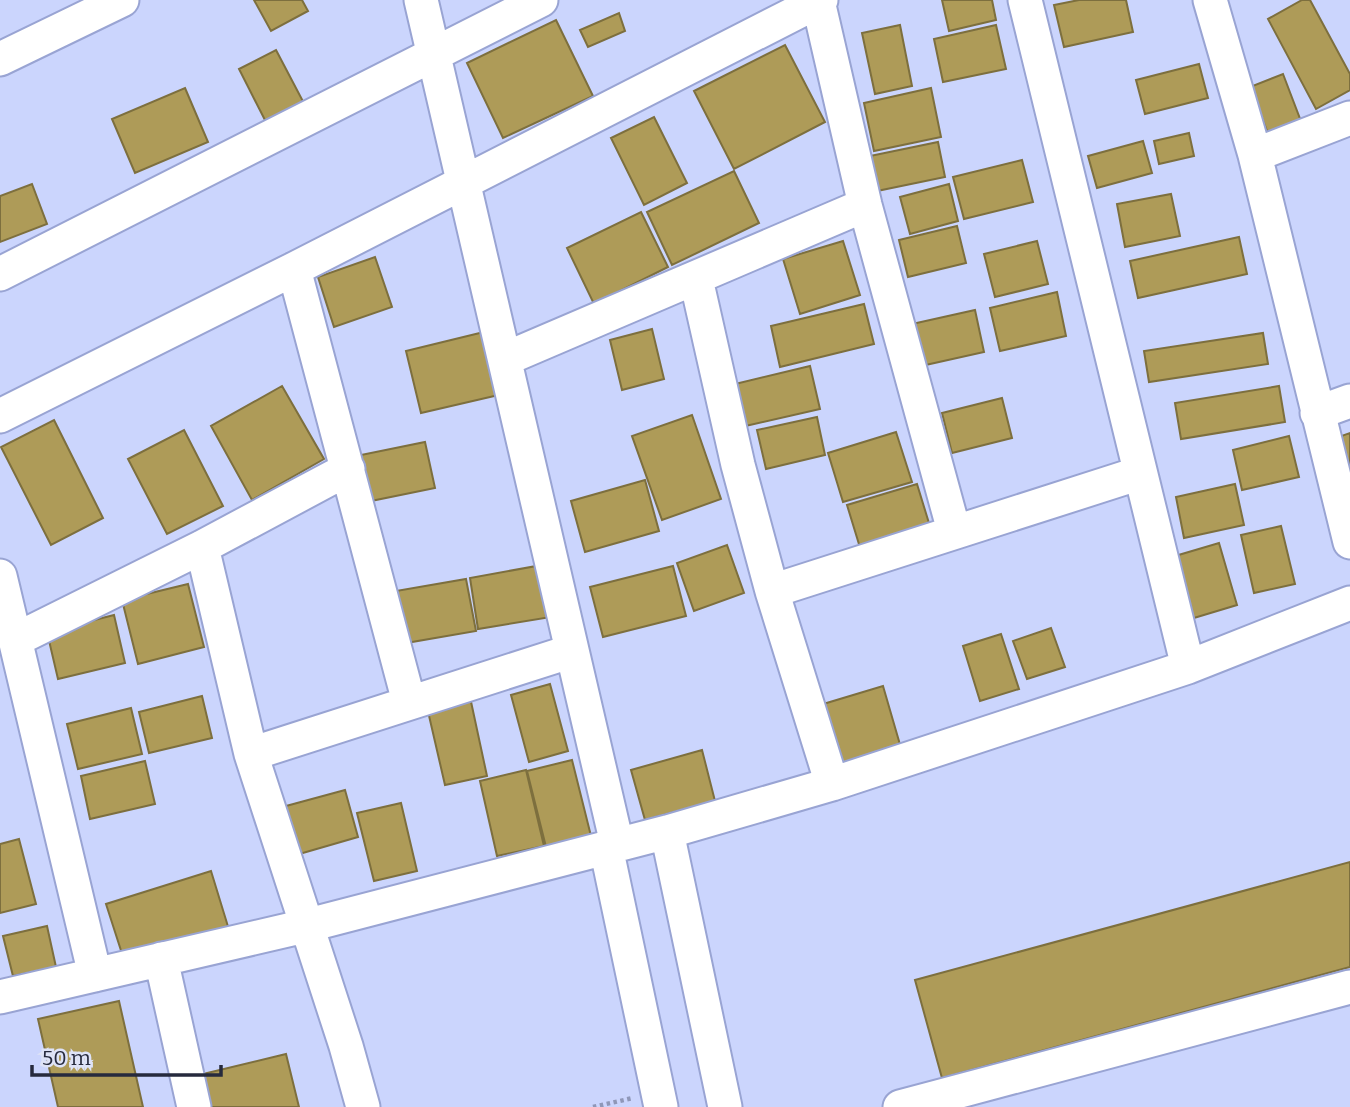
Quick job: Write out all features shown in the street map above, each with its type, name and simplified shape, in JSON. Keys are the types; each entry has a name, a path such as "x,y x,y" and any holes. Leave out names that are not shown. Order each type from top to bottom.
{"street":[{"path":"0,59 77,10 122,0"},
{"path":"421,0 572,651 612,846 659,1100"},
{"path":"0,274 541,0"},
{"path":"1025,0 1188,667"},
{"path":"0,416 820,1 865,205 954,531"},
{"path":"1215,2 1350,542"},
{"path":"1255,155 1350,118"},
{"path":"505,359 865,205"},
{"path":"294,269 409,702"},
{"path":"696,279 738,465 772,591 831,784"},
{"path":"1317,413 1350,401"},
{"path":"15,640 202,547 348,469"},
{"path":"772,591 1140,473"},
{"path":"202,547 251,754 346,1046 363,1107"},
{"path":"0,576 95,975"},
{"path":"0,997 305,926 667,832 831,784 1188,667 1350,603"},
{"path":"251,754 572,651"},
{"path":"667,832 725,1107"},
{"path":"160,959 194,1107"},
{"path":"900,1107 1350,987"}],"path":[{"path":"593,1107 659,1100"}],"building":[{"path":"254,0 302,0 308,11 271,31"},
{"path":"942,0 992,0 996,20 949,31"},
{"path":"1079,0 1126,0 1133,32 1064,47 1054,5"},
{"path":"1302,0 1310,0 1350,74 1350,90 1316,109 1268,19"},
{"path":"619,13 625,31 588,47 580,30"},
{"path":"556,20 593,96 503,138 467,63"},
{"path":"900,25 912,86 875,94 862,33"},
{"path":"996,25 1006,69 943,82 934,39"},
{"path":"785,45 825,122 734,169 694,91"},
{"path":"276,50 307,109 269,128 239,69"},
{"path":"1199,64 1208,98 1145,114 1136,80"},
{"path":"1283,74 1302,124 1269,136 1250,87"},
{"path":"185,88 208,142 135,173 112,119"},
{"path":"931,88 941,137 874,151 864,103"},
{"path":"654,117 687,183 644,205 611,138"},
{"path":"1189,133 1194,156 1159,164 1154,141"},
{"path":"1143,141 1152,173 1097,188 1088,156"},
{"path":"938,142 945,177 877,191 870,156"},
{"path":"1022,160 1033,202 964,219 953,177"},
{"path":"734,171 759,223 672,265 647,212"},
{"path":"32,184 47,224 0,242 0,196"},
{"path":"949,184 958,221 910,234 900,197"},
{"path":"1171,194 1180,236 1125,247 1117,204"},
{"path":"641,212 668,267 594,304 567,248"},
{"path":"957,226 966,263 908,277 899,240"},
{"path":"1239,237 1247,274 1138,298 1130,261"},
{"path":"843,241 860,295 800,314 783,259"},
{"path":"1037,241 1048,284 995,297 984,254"},
{"path":"375,257 392,307 334,327 318,277"},
{"path":"1057,292 1066,336 1000,351 990,308"},
{"path":"864,304 874,344 780,367 771,326"},
{"path":"975,310 984,352 921,366 912,324"},
{"path":"652,329 664,379 622,390 610,340"},
{"path":"488,331 503,394 421,413 406,351"},
{"path":"1263,333 1268,364 1149,382 1144,351"},
{"path":"810,366 820,409 741,427 731,385"},
{"path":"282,386 324,459 252,500 211,426"},
{"path":"1279,386 1285,422 1181,439 1175,403"},
{"path":"1002,398 1012,438 952,453 942,413"},
{"path":"692,415 721,499 662,520 632,436"},
{"path":"817,417 825,455 766,469 757,430"},
{"path":"54,420 103,518 51,545 1,447"},
{"path":"184,430 223,506 167,534 128,459"},
{"path":"896,432 912,482 843,502 828,453"},
{"path":"1350,433 1350,498 1330,440"},
{"path":"1289,436 1299,477 1242,490 1233,450"},
{"path":"425,442 435,488 371,501 361,455"},
{"path":"645,480 659,531 585,552 571,501"},
{"path":"917,484 932,533 862,554 847,505"},
{"path":"1235,484 1244,525 1184,538 1176,497"},
{"path":"1281,526 1295,584 1254,593 1241,535"},
{"path":"1219,543 1237,605 1184,621 1165,559"},
{"path":"727,545 744,593 694,611 677,563"},
{"path":"542,565 551,617 478,629 470,578"},
{"path":"673,566 686,616 603,637 590,587"},
{"path":"466,579 476,631 406,643 396,591"},
{"path":"188,584 204,647 138,664 122,600"},
{"path":"114,615 125,663 58,679 47,632"},
{"path":"1051,628 1065,667 1027,679 1013,641"},
{"path":"1001,634 1019,689 980,701 963,646"},
{"path":"550,684 568,751 529,762 511,695"},
{"path":"883,686 901,748 838,766 820,705"},
{"path":"202,696 212,738 149,753 139,712"},
{"path":"470,697 487,776 445,785 427,707"},
{"path":"131,708 142,754 78,769 67,724"},
{"path":"702,750 715,801 645,820 631,770"},
{"path":"572,760 591,836 546,847 527,771"},
{"path":"145,761 155,804 90,819 81,776"},
{"path":"526,770 544,846 497,856 480,781"},
{"path":"345,790 358,837 289,857 275,809"},
{"path":"401,803 417,871 374,881 357,813"},
{"path":"19,839 36,904 0,913 0,844"},
{"path":"1350,862 1350,967 942,1078 915,980"},
{"path":"211,871 230,933 126,966 106,904"},
{"path":"47,926 56,967 13,976 3,936"},
{"path":"119,1001 143,1107 58,1107 38,1019"},
{"path":"286,1054 299,1107 211,1107 203,1074"}]}
